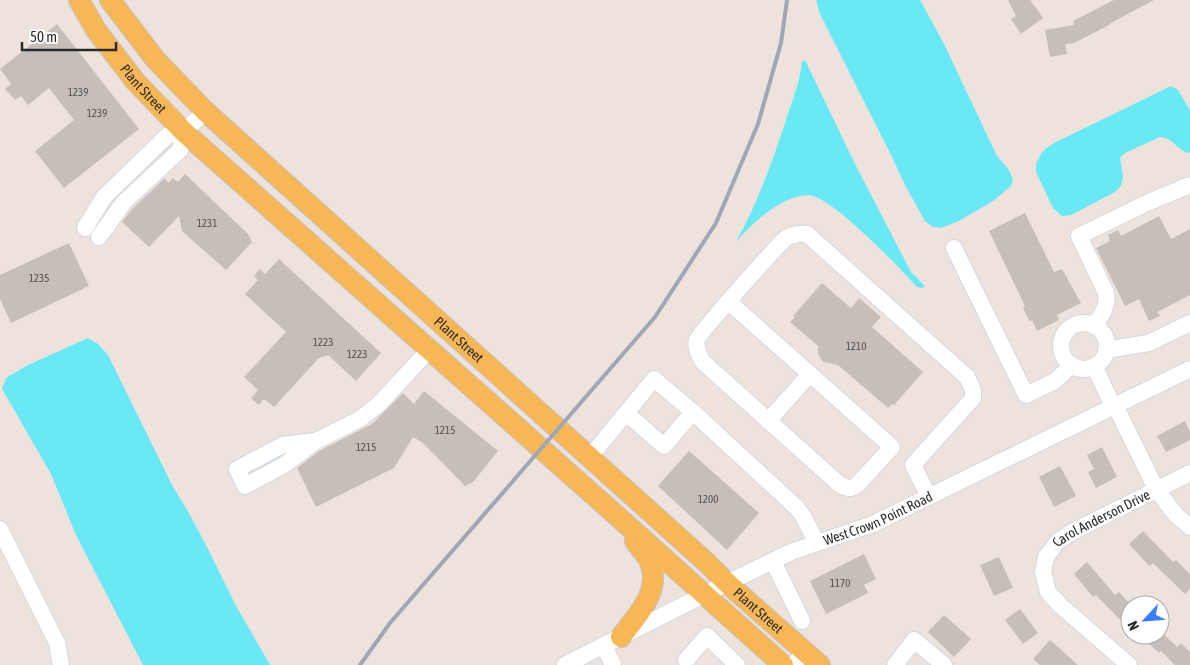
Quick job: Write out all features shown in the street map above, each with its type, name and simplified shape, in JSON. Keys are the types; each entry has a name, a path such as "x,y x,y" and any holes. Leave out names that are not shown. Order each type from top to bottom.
{"main road":[{"name":"Plant Street","path":"79,0 96,30 135,81 184,132 783,665"},
{"name":"Plant Street","path":"110,0 155,59 205,111 727,583 799,658 820,665"},
{"path":"384,310 401,317 414,318 429,314"},
{"path":"430,350 438,343 446,342 471,351"},
{"path":"613,642 646,603 652,592 654,582 648,560 616,515"}],"street":[{"path":"99,236 124,202 180,150 184,132 205,111"},
{"path":"85,228 104,197 145,157 168,135 184,132"},
{"path":"145,157 158,170"},
{"path":"121,181 132,194"},
{"path":"1094,326 1108,300 1080,236 1149,202 1190,185"},
{"path":"892,448 857,485 852,488 846,488 839,484 768,421 703,362 699,355 696,341 699,335 786,238 800,233 807,234 967,377 971,383 973,398 913,465"},
{"path":"954,248 1026,395 1055,381 1072,365"},
{"path":"729,302 913,465 928,496"},
{"path":"1083,323 1094,326 1102,332 1106,339 1106,350 1102,360 1094,366 1082,369 1072,365 1064,357 1061,350 1064,335 1075,325 1083,323"},
{"path":"1106,350 1148,343 1190,323"},
{"path":"316,441 283,445 237,469 245,486 284,465 316,441 360,419 379,404 430,350"},
{"path":"1094,366 1156,489 1176,515 1190,527"},
{"name":"West Crown Point Road","path":"565,665 773,561 817,543 873,524 1190,368"},
{"path":"768,421 810,374"},
{"path":"589,458 654,379 694,412 797,508 804,516 817,543"},
{"path":"626,413 664,446 694,412"},
{"path":"262,457 271,471"},
{"name":"Carol Anderson Drive","path":"1129,665 1061,606 1048,592 1043,572 1046,557 1058,541 1190,473"},
{"path":"0,529 57,644 61,665"},
{"path":"773,561 802,621"},
{"path":"685,663 708,636 738,665"},
{"path":"895,665 914,640 944,665"},
{"path":"613,642 613,665"}],"water":[{"path":"816,0 920,0 944,44 997,156 1009,170 1013,180 1010,187 993,201 959,221 941,228 933,227 925,221 905,185 820,14"},
{"path":"805,60 855,164 911,272 924,285 923,288 917,287 865,234 833,207 819,198 809,195 788,200 768,211 736,242 771,165 796,90 802,62"},
{"path":"1171,86 1178,90 1190,110 1190,153 1182,150 1169,139 1160,137 1125,153 1120,158 1123,177 1121,186 1115,192 1071,215 1062,216 1053,208 1036,172 1036,164 1043,151 1052,144"},
{"path":"88,338 98,344 108,355 172,485 207,547 235,604 270,665 143,665 76,535 51,474 2,389 6,378 28,365"}],"building":[{"path":"1008,0 1030,0 1043,18 1021,34 1011,19 1016,16"},
{"path":"1114,0 1154,0 1074,43 1065,44 1067,54 1050,57 1045,30 1074,25 1073,21"},
{"path":"57,24 139,129 64,188 35,151 74,120 49,88 28,105 21,96 15,100 5,89 11,84 0,69"},
{"path":"185,174 248,234 252,242 226,270 182,231 179,216 149,247 122,222 132,209 165,178 168,183 173,178 178,182"},
{"path":"1025,213 1054,272 1062,269 1081,303 1057,315 1059,320 1037,331 1023,308 1025,306 989,231"},
{"path":"1159,216 1171,239 1190,229 1190,295 1157,312 1160,316 1149,321 1139,299 1125,306 1096,248 1110,241 1108,235 1118,230 1121,236"},
{"path":"69,243 89,286 11,323 0,299 0,275"},
{"path":"279,259 381,353 356,381 328,355 319,358 274,407 264,399 259,405 251,398 258,390 244,377 286,332 245,294 258,280 254,276 260,269 265,274"},
{"path":"822,283 851,308 859,298 881,317 872,327 923,372 894,405 892,404 888,408 838,365 823,362 818,354 818,346 790,322"},
{"path":"424,391 498,451 473,482 465,486 423,443 413,437 394,468 316,507 297,468 321,450 372,424 403,393 414,404"},
{"path":"1185,421 1190,432 1190,440 1166,452 1157,436"},
{"path":"1102,447 1117,477 1096,488 1088,472 1094,469 1087,455"},
{"path":"689,451 759,513 727,550 658,486"},
{"path":"1060,466 1076,496 1054,507 1039,477"},
{"path":"1143,531 1173,562 1176,560 1190,574 1190,589 1185,594 1153,563 1149,566 1129,544"},
{"path":"864,554 876,579 864,585 868,593 826,614 810,581"},
{"path":"999,557 1013,588 994,596 980,565"},
{"path":"1087,562 1115,595 1119,592 1122,595 1120,595 1120,620 1096,595 1093,597 1074,574"},
{"path":"1020,609 1038,633 1023,644 1005,620"},
{"path":"944,615 971,639 954,657 928,632"},
{"path":"1050,640 1078,665 1040,665 1033,659"},
{"path":"1170,640 1177,647 1181,643 1190,652 1190,665 1175,665 1161,651 1159,653 1151,645 1170,645"}],"railway":[{"path":"360,665 390,623 655,317 716,223 758,124 781,43 787,0"}]}
